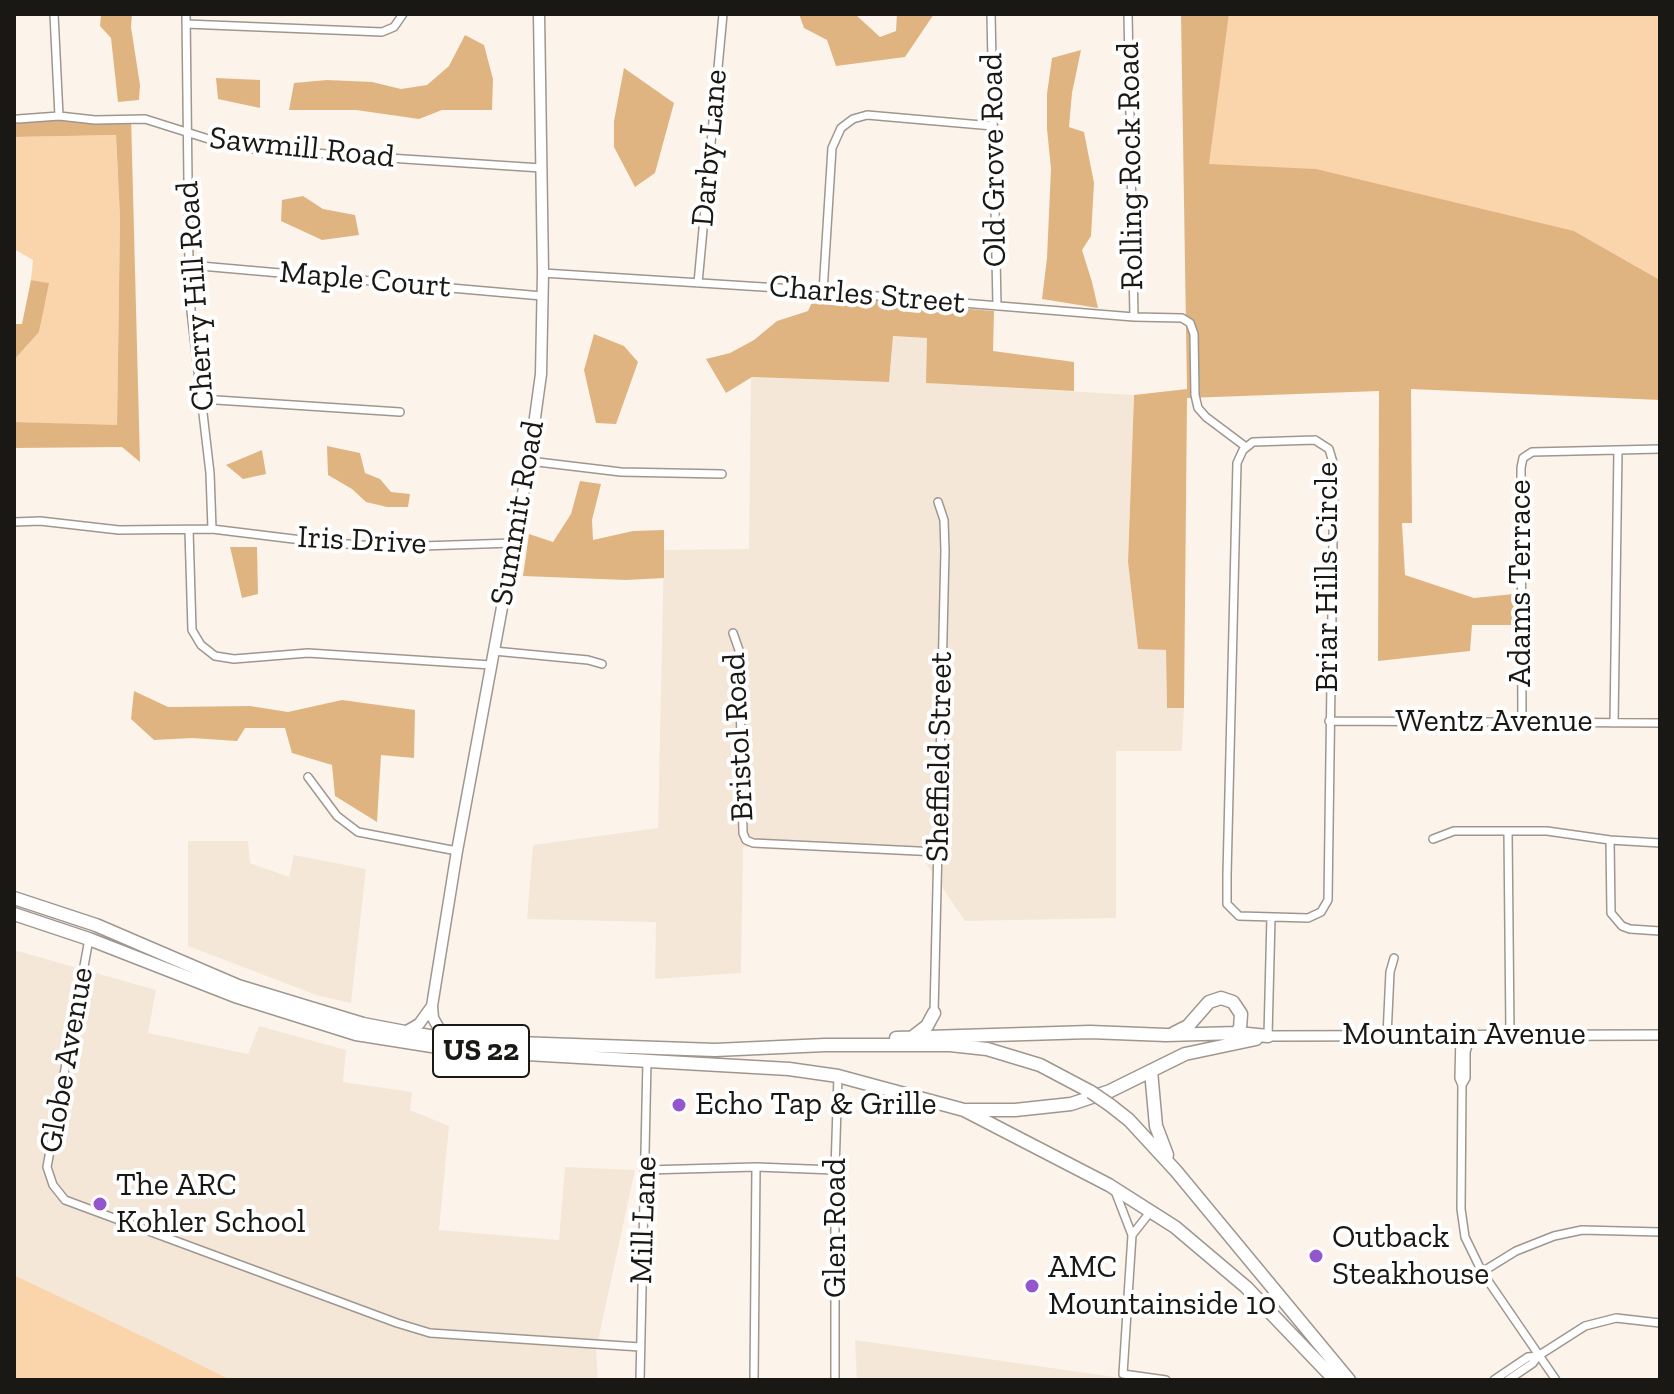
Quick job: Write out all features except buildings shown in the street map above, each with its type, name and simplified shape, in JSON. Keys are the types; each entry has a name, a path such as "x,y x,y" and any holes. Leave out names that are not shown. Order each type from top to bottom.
{"highway":[{"name":"US 22","path":"14,898 96,925 238,986 363,1024 445,1039 715,1050 825,1045 950,1045 987,1049 1040,1065 1091,1092 1129,1120 1176,1171 1349,1380"},
{"name":"US 22","path":"14,914 89,939 235,996 356,1034 457,1050 789,1069 838,1076 964,1110 1113,1188 1194,1242 1246,1287 1335,1380"},
{"path":"964,1110 1025,1110 1071,1104 1110,1091 1185,1054 1237,1033 1242,1024 1239,1010 1229,1000 1217,998 1204,1006 1181,1031 1166,1035"},
{"path":"934,1013 941,1027 952,1034"},
{"path":"914,1036 927,1026 934,1013"},
{"path":"825,1045 952,1034 1090,1032 1268,1036"},
{"path":"1185,1054 1268,1036"},
{"path":"1151,1071 1156,1126 1176,1171"}],"main road":[{"name":"Summit Road","path":"432,1006 457,851 529,461 541,374 543,273 539,14"},
{"path":"405,1032 419,1024 432,1006"},
{"path":"432,1006 433,1018 445,1039"}],"street":[{"path":"54,14 59,116"},
{"name":"Cherry Hill Road","path":"186,14 189,265 210,473 212,529"},
{"path":"186,24 382,32 394,27 403,14"},
{"name":"Darby Lane","path":"698,283 723,14"},
{"name":"Old Grove Road","path":"991,14 997,306"},
{"name":"Rolling Rock Road","path":"1128,14 1134,317"},
{"path":"823,292 832,148 841,128 853,119 867,115 993,126"},
{"name":"Sawmill Road","path":"18,119 59,116 95,120 145,119 237,148 541,168"},
{"name":"Maple Court","path":"189,265 542,296"},
{"name":"Charles Street","path":"543,273 1182,318 1190,323 1194,334 1198,408 1246,447"},
{"path":"201,399 400,412"},
{"name":"Briar Hills Circle","path":"1315,440 1332,454 1329,721 1328,900 1315,916 1239,916 1230,909 1227,898 1237,463 1246,447 1261,441 1315,440"},
{"path":"1614,723 1618,450 1660,449"},
{"name":"Adams Terrace","path":"1522,723 1521,464 1527,455 1537,452 1618,450"},
{"path":"529,461 621,472 722,474"},
{"name":"Sheffield Street","path":"934,1013 945,551 944,520 938,502"},
{"name":"Iris Drive","path":"14,522 40,521 119,530 212,529 391,547 513,543"},
{"path":"189,530 191,622 201,645 215,656 234,659 308,653 491,665"},
{"name":"Bristol Road","path":"733,633 739,650 743,833 746,840 753,843 938,852"},
{"path":"494,651 602,664"},
{"name":"Wentz Avenue","path":"1329,721 1660,723"},
{"path":"308,777 337,816 358,832 457,851"},
{"path":"1433,839 1454,831 1508,831 1576,833 1610,840 1660,843"},
{"path":"1508,831 1510,1034"},
{"path":"1610,840 1611,913 1622,926 1630,929 1660,931"},
{"path":"1268,1036 1271,917"},
{"name":"Globe Avenue","path":"89,939 47,1167 53,1185 65,1200 430,1333 640,1347"},
{"path":"1387,1036 1390,972 1394,958"},
{"path":"1460,1035 1461,1209 1465,1237 1482,1272 1556,1380"},
{"path":"1462,1085 1466,1078 1466,1052 1471,1035"},
{"name":"Mountain Avenue","path":"1268,1036 1660,1035"},
{"name":"Mill Lane","path":"640,1380 647,1061"},
{"name":"Glen Road","path":"835,1380 838,1076"},
{"path":"754,1380 756,1167"},
{"path":"646,1170 756,1167 835,1170"},
{"path":"1113,1188 1132,1235 1123,1374 1166,1380"},
{"path":"1132,1235 1151,1211"},
{"path":"1482,1272 1516,1251 1554,1236 1582,1230 1660,1232"},
{"path":"1508,1380 1538,1356 1585,1326 1616,1318 1660,1323"},
{"path":"1494,1380 1528,1357 1538,1356"}],"shaded area":[{"path":"101,14 132,14 139,100 118,102 111,38 100,26"},
{"path":"799,14 855,14 880,37 896,31 897,14 934,14 905,57 836,66 827,40 804,28"},
{"path":"1181,14 1229,14 1209,164 1316,169 1574,231 1660,280 1660,400 1411,389 1412,523 1402,523 1405,575 1474,598 1524,593 1524,625 1472,625 1470,651 1378,661 1379,391 1187,398 1184,708 1167,708 1166,650 1138,649 1128,562 1134,395 1187,389"},
{"path":"1229,14 1660,14 1660,280 1574,231 1208,164"},
{"path":"465,35 484,45 493,79 492,110 442,110 419,119 356,110 289,110 294,83 327,80 372,82 401,89 427,85 449,66"},
{"path":"1081,50 1069,127 1084,132 1094,183 1091,236 1082,250 1098,308 1042,299 1051,169 1047,94 1052,58"},
{"path":"624,68 674,103 655,173 635,187 614,147 614,121"},
{"path":"216,78 260,80 260,108 218,99"},
{"path":"131,116 140,462 122,447 14,448 14,422 117,425 120,218 116,135 14,137 14,122"},
{"path":"116,135 120,218 117,426 14,422 14,360 39,332 48,283 31,280 33,260 14,249 14,137"},
{"path":"303,196 323,209 355,215 359,235 322,240 281,221 282,200"},
{"path":"31,280 49,283 39,332 14,360 14,324 22,324"},
{"path":"815,296 994,311 993,351 1074,362 1074,391 926,383 927,338 893,336 889,382 752,377 726,393 706,359 730,353 754,340 777,321 808,311"},
{"path":"594,334 624,346 638,362 616,424 596,423 584,370"},
{"path":"893,336 927,338 927,383 1134,395 1128,562 1138,648 1166,650 1167,707 1184,708 1182,751 1116,751 1116,918 965,921 919,853 743,847 741,973 655,979 656,922 527,919 533,845 658,828 664,550 749,549 751,377 889,382"},
{"path":"327,446 360,453 365,473 380,479 391,492 410,494 408,507 387,507 366,502 352,489 328,475"},
{"path":"262,450 266,474 243,479 226,465"},
{"path":"580,481 601,484 592,520 593,540 633,531 664,530 664,578 626,580 523,576 529,534 553,542 571,514"},
{"path":"230,547 257,547 258,594 242,598"},
{"path":"134,691 168,707 250,706 288,712 342,700 415,710 414,758 381,755 377,822 335,796 332,765 292,753 285,728 245,728 237,741 192,738 154,740 131,719"},
{"path":"188,841 248,841 250,863 289,877 294,855 366,869 351,1003 319,996 188,946"},
{"path":"14,950 156,990 148,1033 248,1054 259,1026 346,1050 343,1082 412,1092 410,1110 449,1126 439,1230 559,1240 565,1167 635,1170 596,1350 598,1380 231,1380 14,1275"},
{"path":"14,1275 148,1339 231,1380 14,1380"},
{"path":"855,1340 1136,1380 857,1380"}],"place":[{"name":"Echo Tap & Grille","path":"679,1105"},
{"name":"The ARC Kohler School","path":"100,1204"},
{"name":"Outback Steakhouse","path":"1316,1256"},
{"name":"AMC Mountainside 10","path":"1032,1286"}]}
